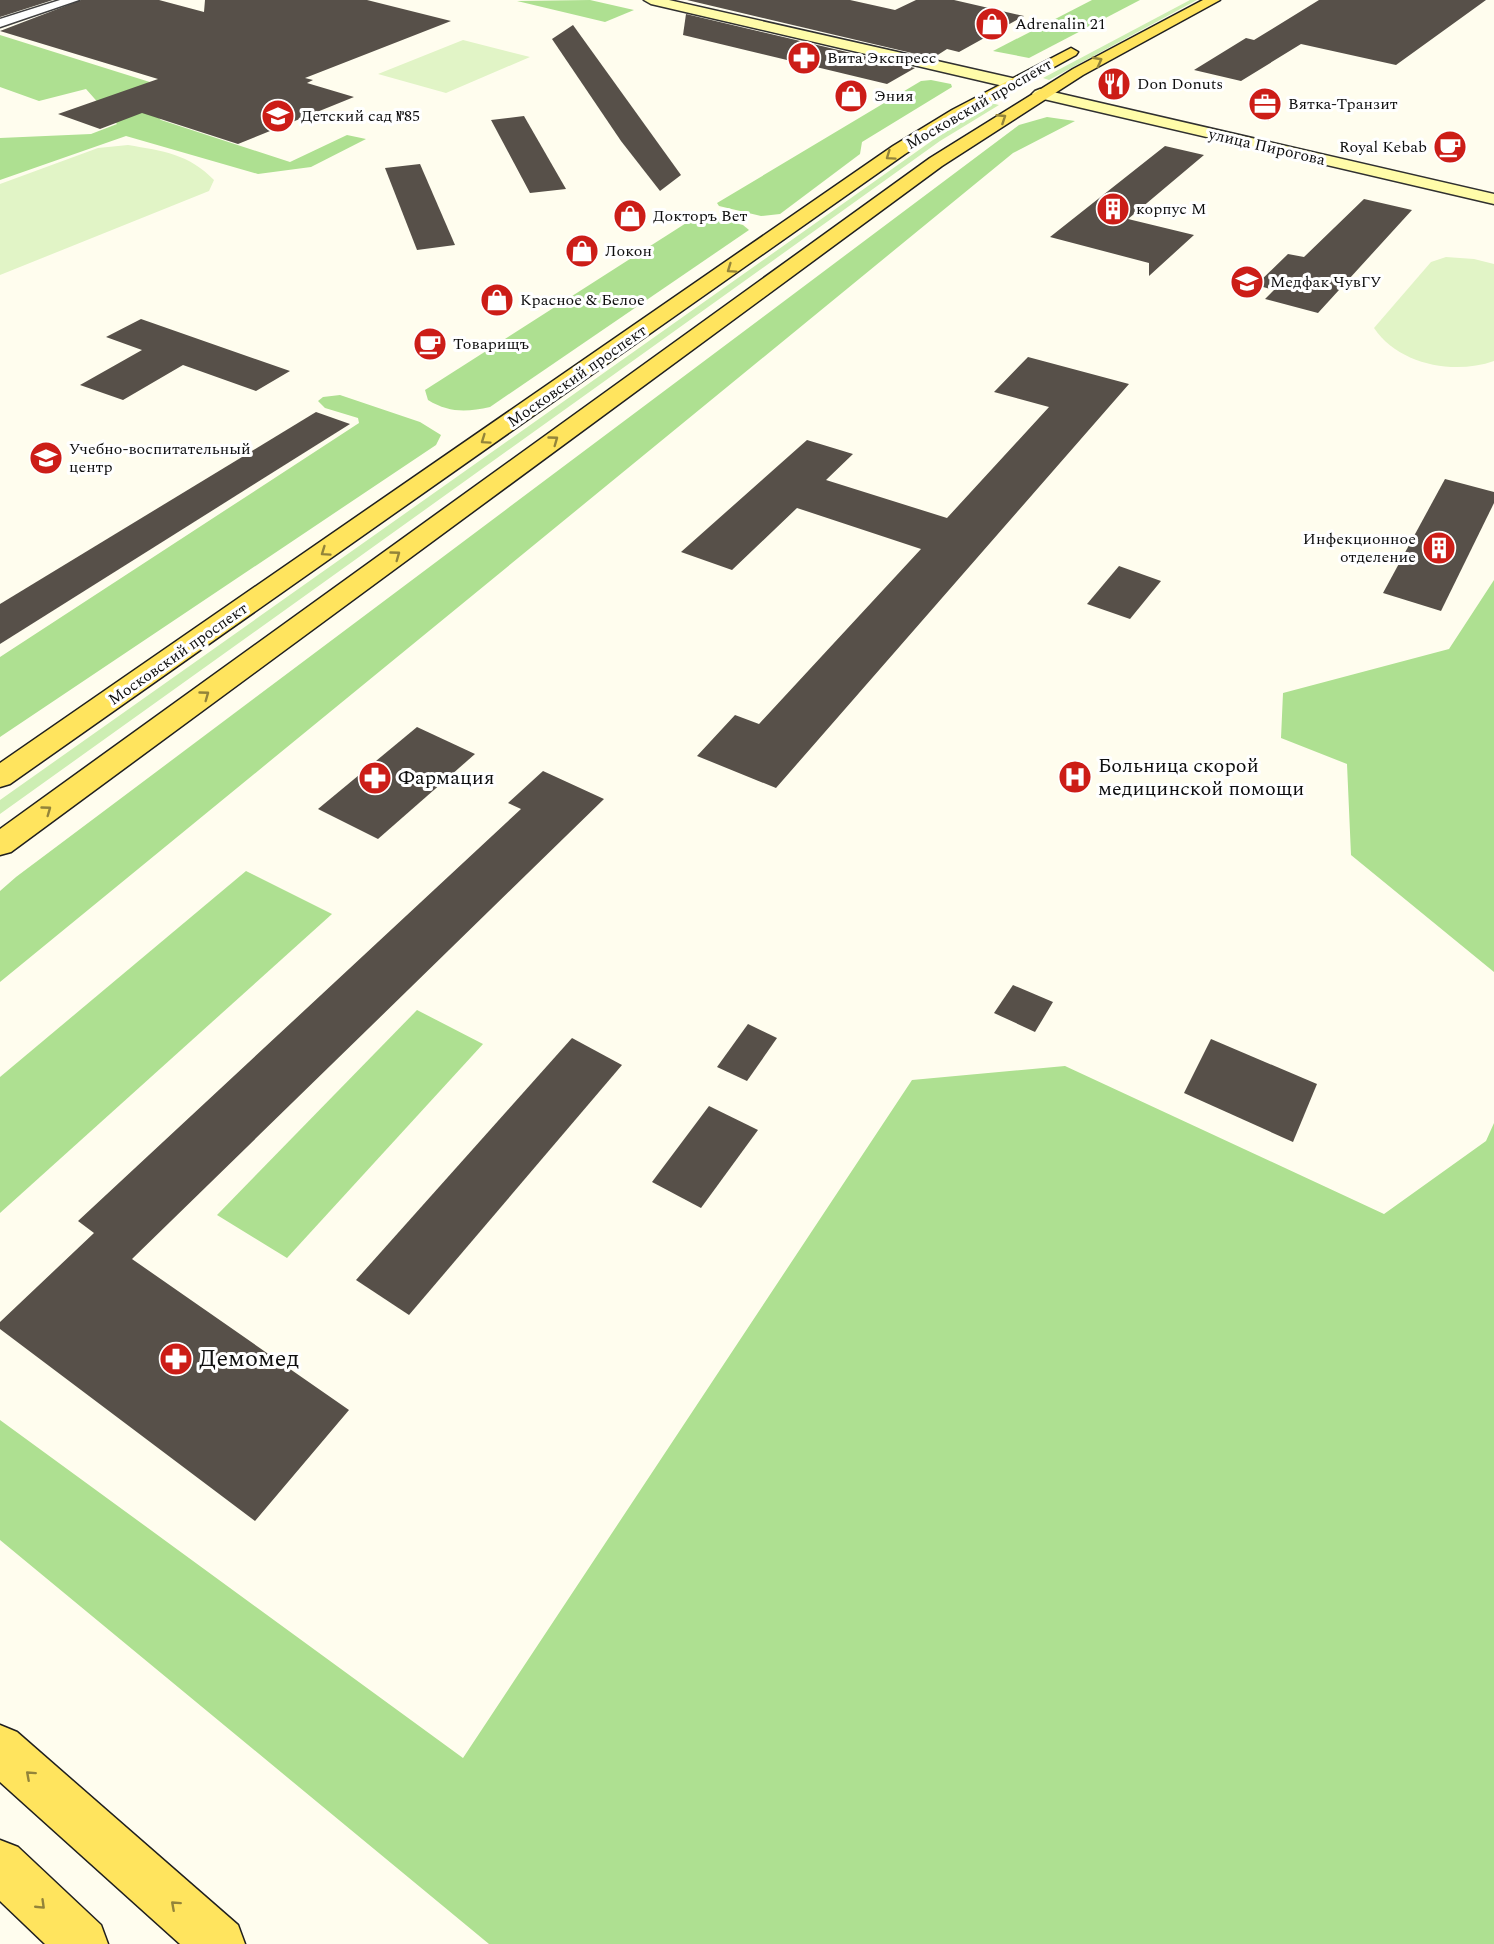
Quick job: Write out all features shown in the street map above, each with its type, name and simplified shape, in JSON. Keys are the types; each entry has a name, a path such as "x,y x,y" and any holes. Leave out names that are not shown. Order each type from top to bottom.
{"main road":[{"path":"651,0 1044,92"},
{"name":"Московский проспект","path":"0,844 936,162 1044,92 1213,0"},
{"name":"Московский проспект","path":"0,777 899,150 1012,83 1086,44"},
{"name":"улица Пирогова","path":"1044,92 1381,170 1494,192"},
{"name":"улица Пирогова","path":"1381,170 1494,200"},
{"path":"0,1749 219,1944"},
{"path":"0,1865 82,1944"}],"street":[{"path":"0,23 74,0"}],"green space":[{"path":"590,0 634,10 605,22 517,1"},
{"path":"1092,0 1140,0 1029,58 993,51"},
{"path":"1190,0 1197,0 1049,80 1043,78"},
{"path":"0,35 172,89 137,96 161,120 290,162 347,135 366,139 311,167 258,174 126,136 0,180 0,138 91,134 117,124 86,89 39,101 0,87"},
{"path":"463,40 530,57 446,93 378,74"},
{"path":"931,80 951,84 952,87 862,142 860,154 780,214 761,216 719,206 717,203 921,81"},
{"path":"991,103 999,105 940,141 0,814 0,800 933,140"},
{"path":"1047,117 1075,121 1013,153 0,982 0,891 16,877 1019,125"},
{"path":"128,145 175,155 195,164 214,180 209,191 0,275 0,184 98,148"},
{"path":"709,216 743,225 749,230 490,407 458,410 443,407 428,400 425,390 694,218"},
{"path":"1446,257 1474,259 1494,264 1494,361 1462,367 1428,364 1398,351 1374,328 1431,262"},
{"path":"340,395 420,422 441,435 436,445 0,737 0,657 359,423 358,418 325,408 318,401 323,397"},
{"path":"1494,580 1494,972 1351,855 1347,764 1281,738 1283,693 1449,649"},
{"path":"246,871 332,914 0,1213 0,1077"},
{"path":"417,1010 483,1044 287,1258 217,1215"},
{"path":"1065,1066 1384,1214 1486,1141 1494,1123 1494,1944 489,1944 0,1540 0,1420 463,1758 912,1080"}],"building":[{"path":"0,0 53,0 0,17"},
{"path":"81,0 159,0 204,12 205,0 367,0 451,21 305,78 313,80 307,83 354,97 238,144 142,113 100,129 58,114 158,79 0,31"},
{"path":"687,0 850,0 895,10 916,0 954,0 1024,16 959,52 947,49 933,58"},
{"path":"1319,0 1486,0 1396,65 1301,44 1241,81 1194,70 1246,38 1254,40"},
{"path":"686,14 915,68 887,84 683,35"},
{"path":"573,25 681,175 660,191 621,141 552,39"},
{"path":"524,116 566,189 530,193 491,120"},
{"name":"корпус М","path":"1165,146 1204,155 1128,219 1194,235 1149,276 1149,263 1050,237"},
{"path":"420,164 455,245 417,250 385,168"},
{"path":"1364,199 1412,210 1318,313 1265,299 1274,290 1256,285 1288,254 1304,257"},
{"path":"141,319 290,371 256,391 183,365 123,400 80,385 142,350 106,337"},
{"path":"1028,357 1129,384 776,788 697,756 735,715 759,724 921,549 797,508 732,570 681,552 807,440 853,454 826,480 947,518 1049,407 994,392"},
{"path":"316,412 350,424 0,644 0,604"},
{"name":"Инфекционное отделение","path":"1445,479 1494,492 1494,503 1441,611 1383,593"},
{"path":"1119,566 1161,581 1130,619 1087,604"},
{"path":"417,727 475,754 378,839 318,809"},
{"path":"543,771 604,799 132,1259 349,1410 255,1521 0,1329 0,1322 94,1233 78,1221 521,809 508,803"},
{"path":"1013,985 1053,1002 1035,1032 994,1013"},
{"path":"748,1024 777,1038 747,1081 717,1067"},
{"path":"572,1038 622,1065 409,1315 356,1280"},
{"path":"1211,1039 1317,1084 1293,1142 1184,1093"},
{"path":"709,1106 758,1130 701,1208 652,1182"}],"place":[{"name":"Adrenalin 21","path":"992,24"},
{"name":"Вита Экспресс","path":"804,58"},
{"name":"Don Donuts","path":"1114,84"},
{"name":"Эния","path":"851,96"},
{"name":"Вятка-Транзит","path":"1265,104"},
{"name":"Детский сад №85","path":"278,116"},
{"name":"Royal Kebab","path":"1450,147"},
{"name":"корпус М","path":"1113,209"},
{"name":"Докторъ Вет","path":"630,216"},
{"name":"Локон","path":"582,251"},
{"name":"Медфак ЧувГУ","path":"1247,282"},
{"name":"Красное & Белое","path":"497,300"},
{"name":"Товарищъ","path":"430,344"},
{"name":"Учебно-воспитательный центр","path":"46,458"},
{"name":"Инфекционное отделение","path":"1439,548"},
{"name":"Больница скорой медицинской помощи","path":"1075,777"},
{"name":"Фармация","path":"375,778"},
{"name":"Демомед","path":"176,1359"}]}
